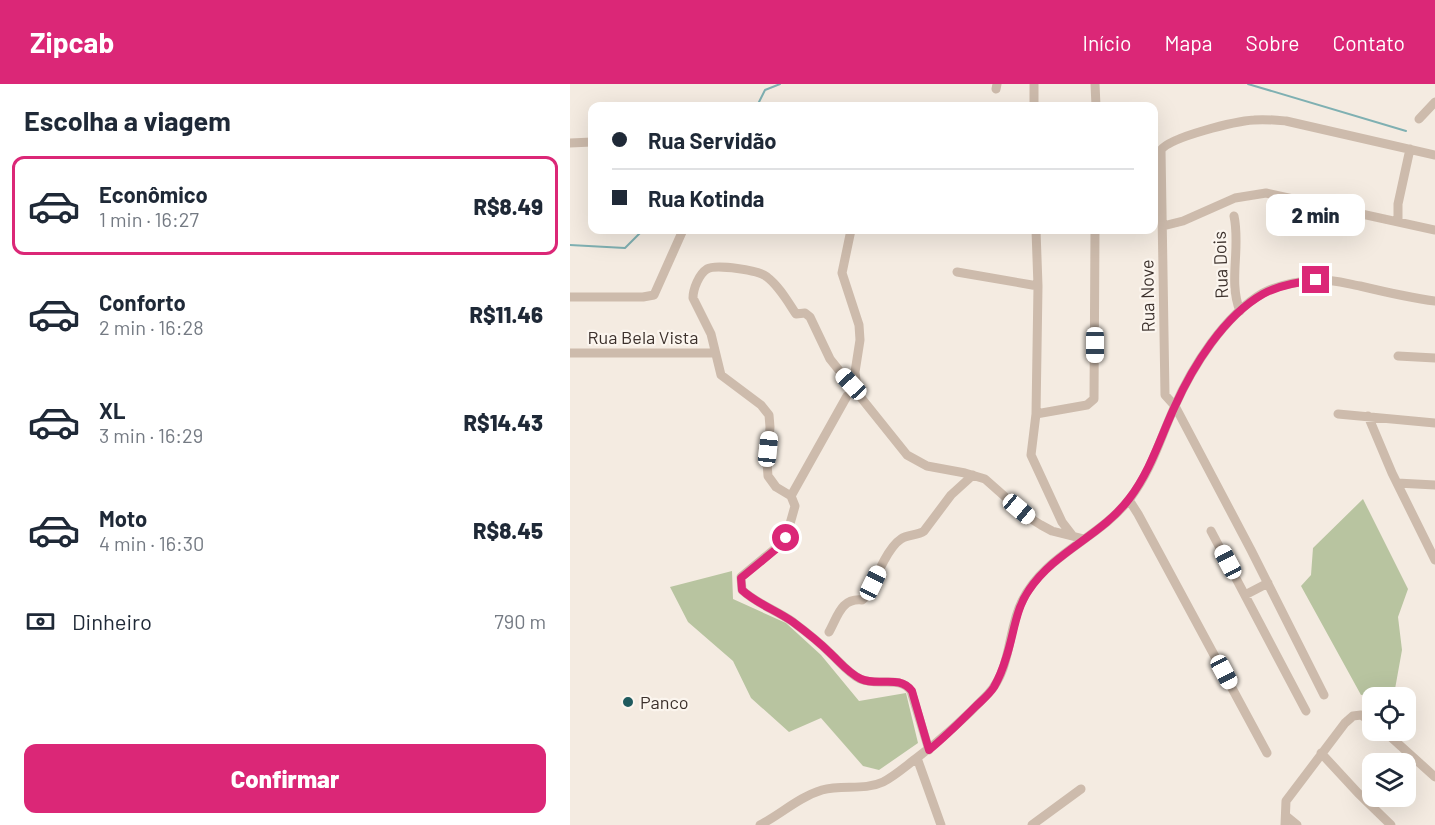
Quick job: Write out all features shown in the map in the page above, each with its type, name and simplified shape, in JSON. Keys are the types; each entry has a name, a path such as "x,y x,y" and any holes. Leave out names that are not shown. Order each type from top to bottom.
{"street":[{"path":"1034,84 1034,102"},
{"path":"1095,84 1096,102"},
{"path":"1419,119 1435,102"},
{"name":"Rua Nove","path":"1324,695 1268,583 1174,406 1165,395 1163,388 1161,150 1169,142 1232,123 1270,120 1287,121 1410,149"},
{"path":"570,143 588,142"},
{"path":"1398,220 1398,204 1410,149 1435,155"},
{"path":"1163,226 1183,221 1235,198 1266,193 1398,220 1435,230"},
{"name":"Rua Dois","path":"1234,216 1235,293 1240,311"},
{"path":"570,297 654,295 681,234"},
{"path":"850,234 842,273 859,325 860,340 855,380 858,393"},
{"path":"1035,234 1038,286 1036,414 1031,455 1062,522 1072,535"},
{"path":"1036,414 1087,405 1094,399 1095,234"},
{"path":"929,750 912,691 907,685 901,682 873,683 852,674 791,621 756,602 742,590 741,578 786,538 795,508 791,496 776,487 768,476 770,427 766,411 721,375 711,334 693,298 704,272 713,267 754,271 770,279 796,314 805,313 810,317 830,359 907,455 927,466 973,475 992,484 1019,509 1041,525 1052,531 1084,539"},
{"path":"957,272 1038,286"},
{"path":"760,825 819,791 840,787 861,787 885,781 952,731 991,691 1005,661 1021,601 1051,565 1111,519 1129,500 1150,468 1174,406 1203,354 1240,311 1265,292 1298,282 1316,280 1327,280 1435,301"},
{"name":"Rua Bela Vista","path":"570,353 715,353"},
{"path":"1398,356 1435,358"},
{"path":"791,496 846,396"},
{"path":"1338,414 1435,423"},
{"path":"1368,416 1397,483 1435,560"},
{"path":"829,632 845,604 853,599 862,600 869,594 895,545 905,537 924,531 951,495 973,475"},
{"path":"1397,483 1435,485"},
{"path":"1129,500 1268,753"},
{"path":"1211,531 1306,711"},
{"path":"1245,595 1268,583"},
{"path":"1297,825 1286,821 1286,801 1321,753 1353,716 1362,716"},
{"path":"1395,741 1435,777"},
{"path":"1321,753 1391,825"},
{"path":"917,758 941,825"},
{"path":"1032,825 1080,789"}],"green space":[{"path":"1363,499 1408,589 1398,617 1402,650 1395,687 1362,687 1361,695 1301,586 1311,575 1313,548"},
{"path":"732,571 733,599 786,623 821,655 859,701 906,693 918,743 879,770 863,766 821,718 789,732 751,698 733,661 688,622 670,587"}],"waterway":[{"path":"759,102 765,90 780,84"},
{"path":"1248,84 1406,131"},
{"path":"570,245 625,248 639,234"}],"place":[{"name":"Panco","path":"628,702"}],"route":[{"path":"786,538 767,558 746,572 741,578 742,590 756,602 791,621 852,674 873,683 901,682 907,685 912,691 929,750 958,725 993,688 1005,661 1021,601 1034,583 1065,553 1111,519 1141,483 1150,468 1177,401 1193,370 1210,345 1240,311 1265,292 1298,282 1316,280"}]}
